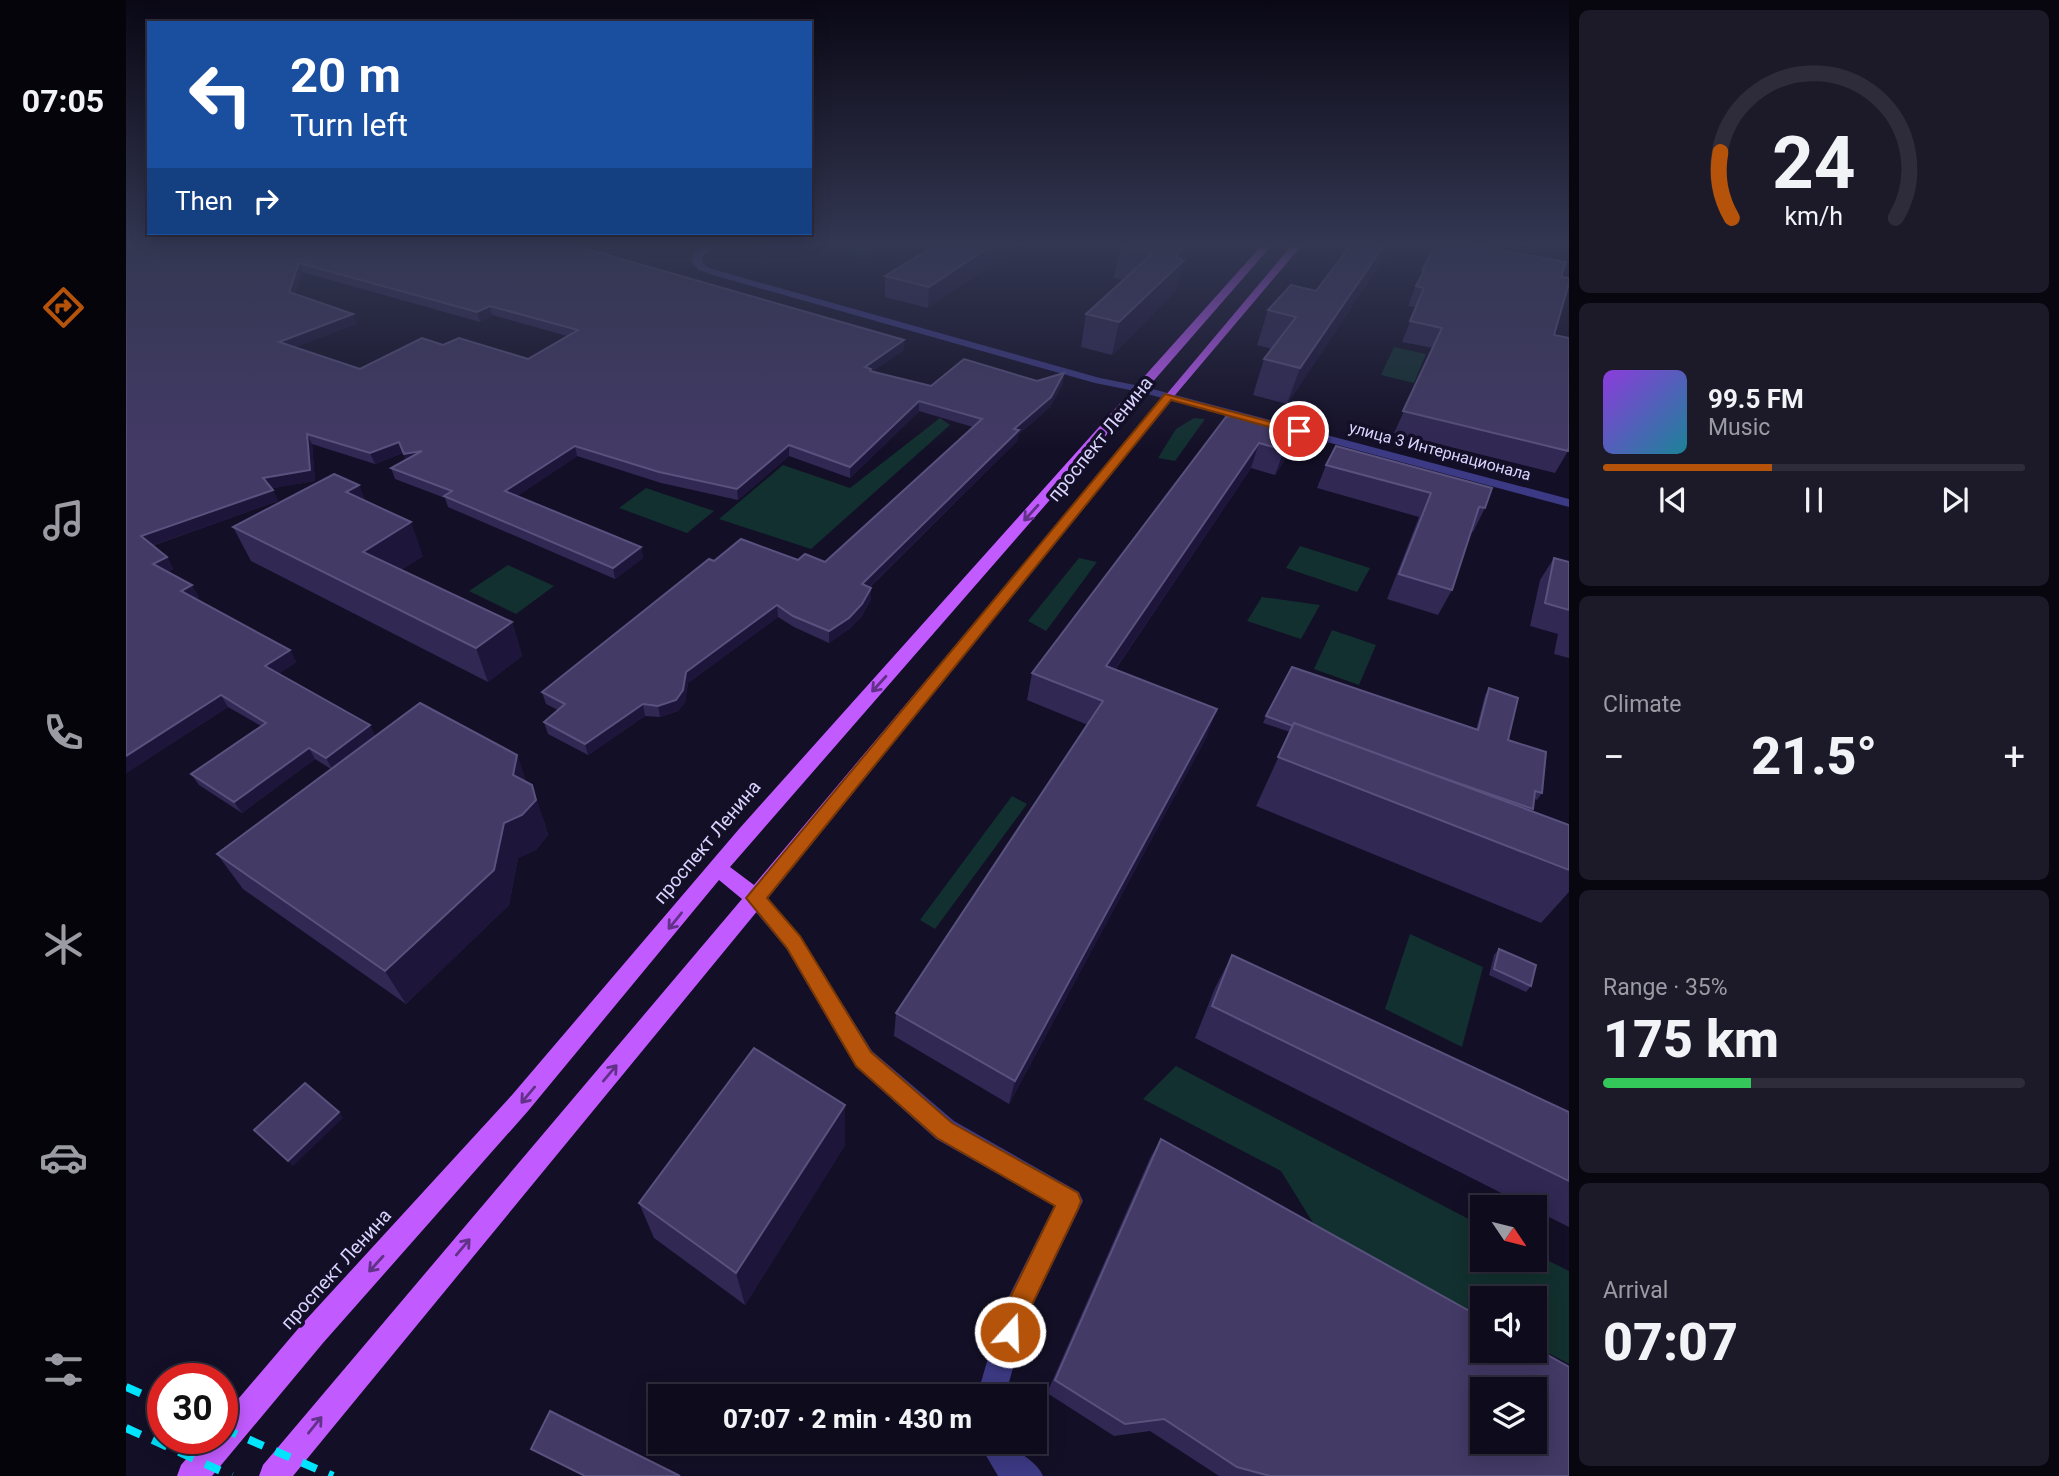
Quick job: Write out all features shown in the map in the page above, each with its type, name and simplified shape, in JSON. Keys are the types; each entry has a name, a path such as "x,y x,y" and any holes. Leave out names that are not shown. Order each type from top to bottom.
{"main road":[{"name":"проспект Ленина","path":"192,1476 313,1333 520,1103 718,868 1207,314"},
{"name":"проспект Ленина","path":"274,1476 1238,314"},
{"path":"718,868 756,898"}],"street":[{"name":"улица 3 Интернационала","path":"861,314 1099,381 1168,396 1569,503"},
{"path":"756,898 793,942 864,1059 945,1130 1070,1201 1016,1310 994,1384"},
{"path":"1001,1454 1009,1466 1028,1476"}],"green space":[{"path":"1394,347 1426,354 1414,383 1381,375"},
{"path":"940,418 950,425 811,549 719,519 783,465 850,488"},
{"path":"1194,418 1205,419 1175,461 1158,458 1176,429"},
{"path":"646,488 714,511 687,533 619,508"},
{"path":"1300,546 1370,568 1357,592 1286,568"},
{"path":"1079,558 1097,562 1046,631 1028,621"},
{"path":"508,565 554,586 516,614 469,591"},
{"path":"1262,597 1320,605 1301,639 1247,621"},
{"path":"1332,630 1376,645 1359,685 1314,669"},
{"path":"1012,796 1027,804 935,929 920,920"},
{"path":"1410,934 1483,967 1462,1047 1385,1009"},
{"path":"1176,1066 1470,1220 1470,1272 1547,1272 1547,1260 1569,1271 1569,1364 1547,1352 1547,1286 1470,1286 1470,1312 1318,1231 1281,1171 1143,1099"}],"building":[{"path":"126,314 353,314 279,342 360,369 422,338 443,345 459,338 528,359 578,330 519,314 813,314 904,340 865,367 871,369 870,371 931,386 964,359 1037,381 1064,373 1051,397 1014,429 1019,430 862,584 871,588 862,604 849,618 829,631 793,616 777,605 686,672 683,690 676,700 658,706 643,704 585,744 544,722 565,704 542,692 709,559 714,561 741,539 798,560 805,554 825,562 982,419 919,401 850,467 789,445 737,489 659,472 575,446 505,491 641,547 613,568 444,496 452,491 391,468 422,451 404,454 399,442 370,453 307,434 310,470 263,478 273,490 141,536 167,557 153,564 192,585 181,591 290,650 265,666 370,725 326,758 309,748 234,802 191,774 266,723 221,695 126,756"},
{"path":"1086,314 1128,314 1119,322"},
{"path":"1284,314 1337,314 1300,368 1264,359 1296,317"},
{"path":"1413,314 1560,314 1554,335 1569,338 1568,451 1403,411 1442,328 1410,321"},
{"path":"1239,414 1297,430 1284,450 1259,443 1106,666 1217,709 1015,1081 896,1013 1103,701 1032,673 1226,417"},
{"path":"1336,446 1492,488 1485,508 1479,507 1452,590 1399,574 1431,493 1326,465"},
{"path":"334,474 359,485 346,492 411,522 363,552 512,622 476,648 233,527"},
{"path":"1554,558 1569,562 1569,610 1545,603"},
{"path":"1292,667 1478,730 1489,688 1518,698 1508,740 1546,752 1542,793 1535,791 1533,809 1294,723 1293,726 1266,716"},
{"path":"420,703 517,755 513,775 532,785 536,800 522,815 504,823 494,870 385,971 217,854"},
{"path":"1294,723 1569,825 1569,870 1278,757"},
{"path":"1499,949 1536,965 1531,986 1494,969"},
{"path":"1232,955 1569,1112 1569,1181 1212,1006"},
{"path":"754,1048 845,1105 736,1273 639,1203"},
{"path":"305,1083 339,1112 288,1161 254,1130"},
{"path":"1161,1139 1470,1311 1470,1363 1547,1363 1547,1355 1569,1367 1569,1476 1270,1476 1237,1467 1164,1419 1125,1424 1055,1380"},
{"path":"550,1411 680,1476 585,1476 531,1449"}],"railway":[{"path":"126,1387 147,1396"},
{"path":"126,1428 232,1476"},
{"path":"238,1435 333,1476"}],"route":[{"path":"1010,1332 1016,1310 1070,1201 945,1130 864,1059 793,942 756,898 984,624 1168,396 1299,431"}]}
